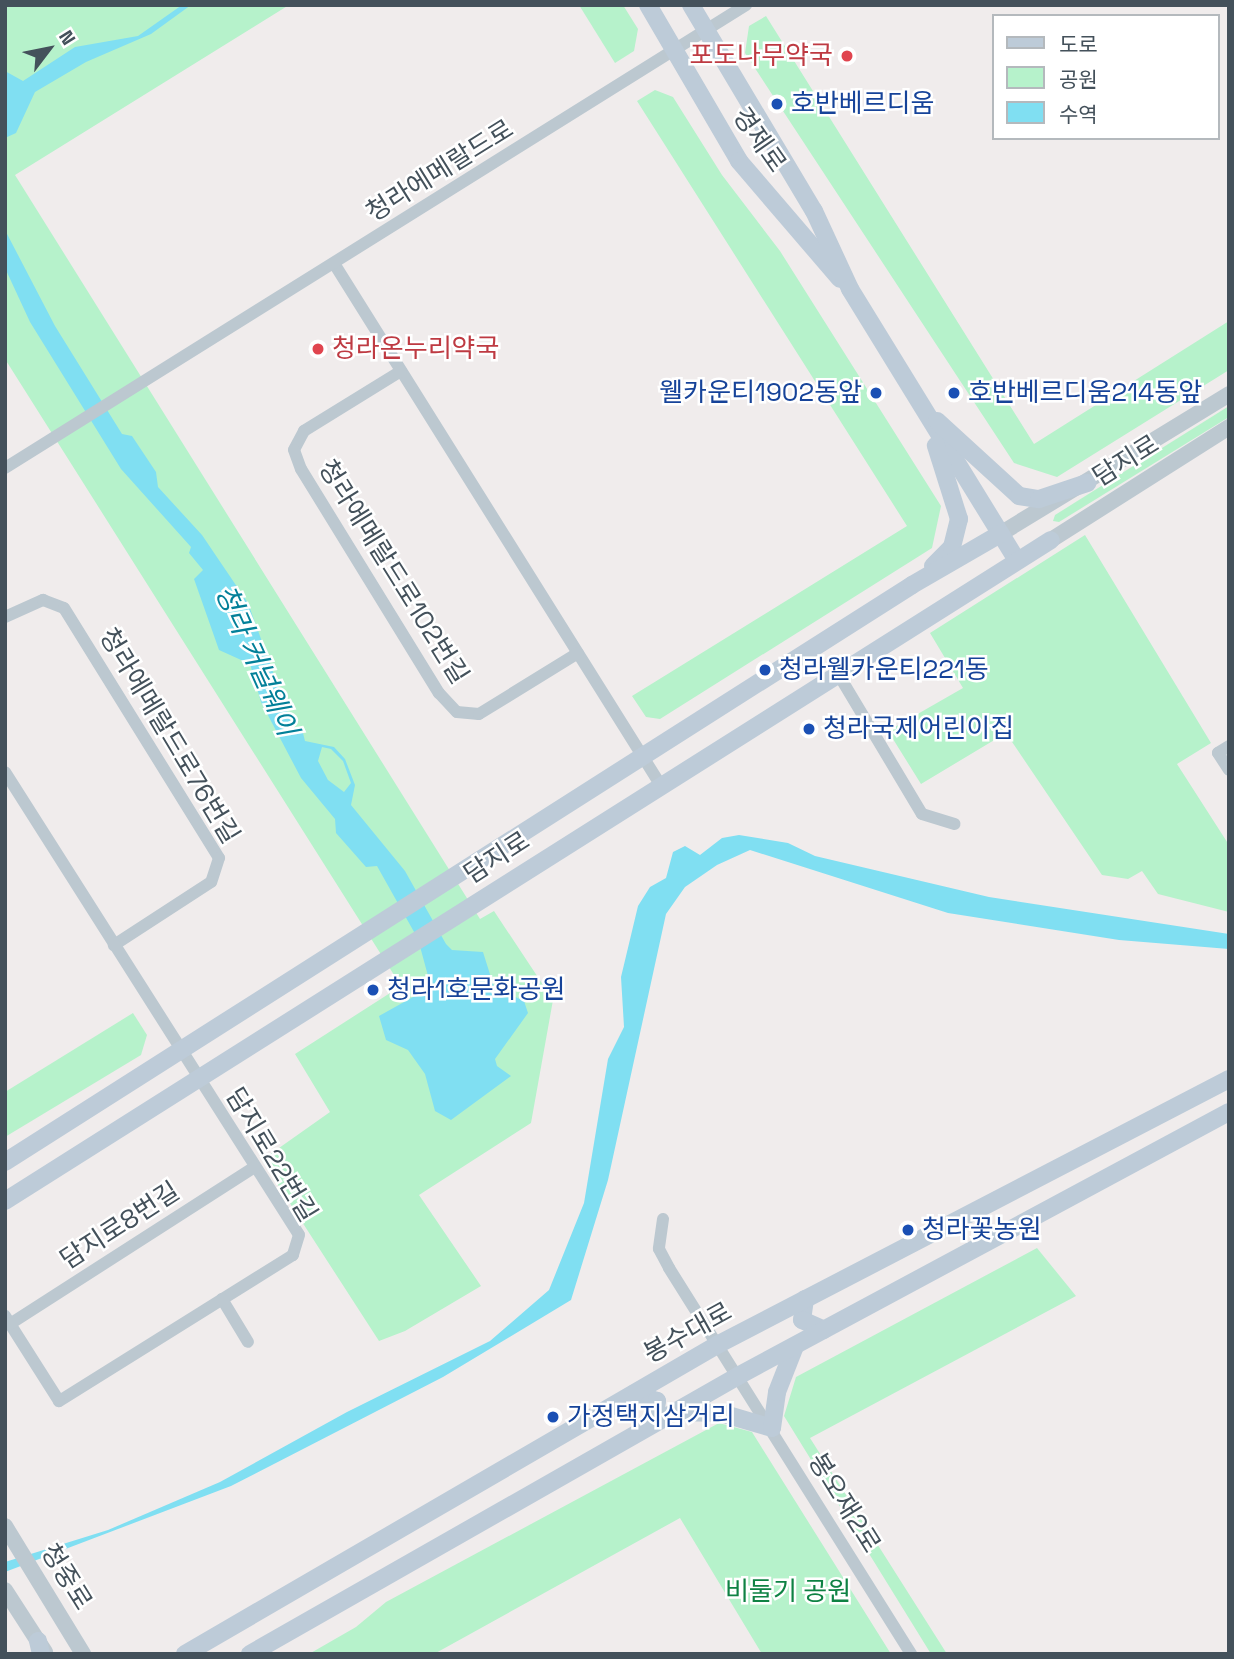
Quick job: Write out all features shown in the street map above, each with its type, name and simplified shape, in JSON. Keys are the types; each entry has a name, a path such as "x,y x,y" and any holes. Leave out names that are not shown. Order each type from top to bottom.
{"main road":[{"name":"경제로","path":"648,5 671,51 738,161 849,289"},
{"name":"경제로","path":"691,5 814,211 849,289 1017,560"},
{"path":"919,404 1019,496 1040,499 1087,483"},
{"path":"912,585 948,553 959,519 919,404"},
{"path":"5,1162 644,758 912,585 1000,534"},
{"name":"담지로","path":"5,1200 837,672 1051,540"},
{"name":"봉수대로","path":"185,1654 717,1345 1229,1079"},
{"path":"250,1654 738,1376 1229,1112"},
{"path":"805,1300 802,1320 824,1330"},
{"path":"675,1412 721,1413 770,1428 777,1392 795,1346"},
{"path":"633,1394 657,1401 655,1418 647,1427"}],"street":[{"name":"청라에메랄드로","path":"5,468 335,265 746,5"},
{"path":"335,265 660,784"},
{"name":"청라에메랄드로102번길","path":"401,371 304,431 294,450 301,469 439,693 457,712 479,714 578,653"},
{"path":"1000,534 1229,394"},
{"name":"담지로","path":"1051,540 1229,428"},
{"name":"청라에메랄드로76번길","path":"5,618 43,600 64,608 219,858 211,883 114,945"},
{"path":"837,672 922,814 954,824"},
{"path":"1229,746 1218,753 1229,770"},
{"path":"5,772 197,1077"},
{"name":"담지로22번길","path":"183,1324 293,1255 299,1236 197,1077"},
{"name":"담지로8번길","path":"183,1324 59,1401 8,1320 255,1167"},
{"name":"봉오재2로","path":"663,1219 659,1249 911,1654"},
{"path":"222,1299 248,1342"},
{"name":"청중로","path":"5,1526 83,1654"},
{"path":"5,1590 42,1649"}],"green space":[{"path":"5,5 289,5 15,175 480,919 494,911 553,1000 531,1123 419,1195 481,1286 405,1331 379,1341 262,1160 330,1112 295,1054 401,986 5,359"},
{"path":"579,5 623,5 638,29 634,51 615,63"},
{"path":"766,16 1034,444 1229,321 1229,370 1057,477 1014,463 745,53 749,26"},
{"path":"655,90 673,97 722,175 780,251 941,506 932,548 660,719 646,717 632,696 907,526 637,101"},
{"path":"1229,406 1229,417 1059,522 1053,521 1055,515"},
{"path":"1085,535 1211,743 1177,764 1229,845 1229,912 1158,894 1142,871 1128,879 1102,875 1006,733 921,784 888,731 963,688 930,633"},
{"path":"133,1013 147,1035 141,1055 5,1137 5,1092"},
{"path":"1037,1248 1076,1296 810,1438 947,1654 931,1654 784,1416 796,1377"},
{"name":"비둘기 공원","path":"719,1423 752,1432 891,1654 762,1654 680,1518 434,1654 309,1654 356,1627 386,1602"}],"water":[{"path":"182,5 191,5 151,34 86,62 35,92 16,133 5,138 5,71 23,81 75,47 138,36"},
{"name":"청라 커널웨이","path":"5,230 55,326 122,434 132,436 156,472 158,487 202,535 248,603 295,733 303,733 305,741 334,747 345,759 355,785 351,805 405,871 446,944 452,950 483,952 494,987 524,1001 528,1013 495,1059 497,1066 511,1076 451,1120 435,1111 425,1074 408,1050 386,1040 379,1016 431,987 418,939 377,866 366,867 336,833 335,819 301,778 261,702 250,664 219,650 194,579 203,570 189,553 191,547 121,469 30,322 5,268","holes":["322,747 331,749 343,761 351,783 344,792 328,780 318,761"]},
{"path":"739,835 788,843 815,856 989,897 1229,934 1229,949 1119,940 948,913 750,850 717,865 685,887 666,914 608,1180 571,1300 443,1377 231,1486 5,1572 5,1562 108,1530 220,1482 347,1412 490,1341 549,1290 584,1203 608,1059 624,1027 621,977 638,906 650,887 666,878 673,852 685,846 700,855 722,838"}],"place":[{"name":"포도나무약국","path":"847,56"},
{"name":"호반베르디움","path":"777,104"},
{"name":"청라온누리약국","path":"318,349"},
{"name":"웰카운티1902동앞","path":"876,393"},
{"name":"호반베르디움214동앞","path":"954,393"},
{"name":"청라웰카운티221동","path":"765,670"},
{"name":"청라국제어린이집","path":"809,729"},
{"name":"청라1호문화공원","path":"373,990"},
{"name":"청라꽃농원","path":"908,1230"},
{"name":"가정택지삼거리","path":"553,1417"}]}
